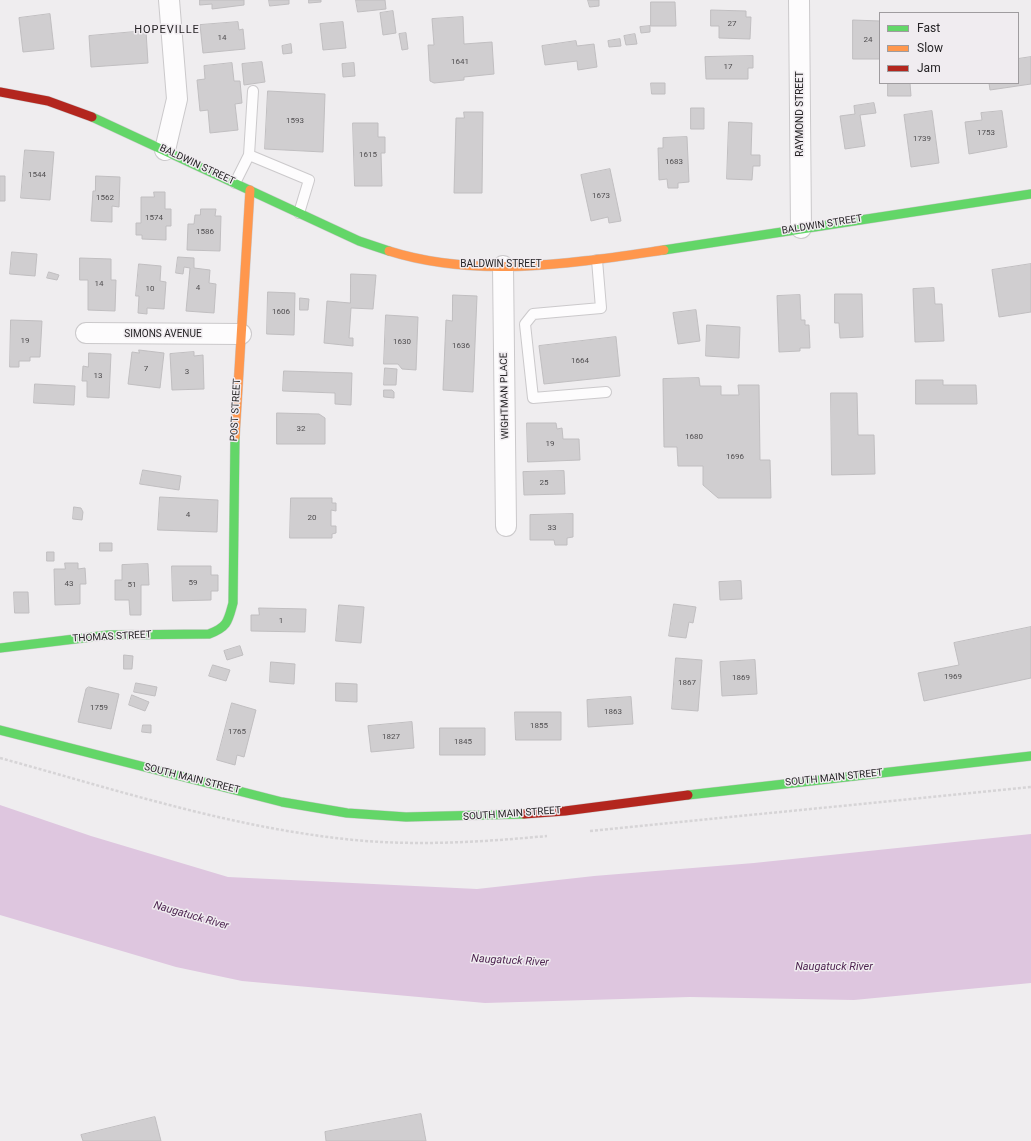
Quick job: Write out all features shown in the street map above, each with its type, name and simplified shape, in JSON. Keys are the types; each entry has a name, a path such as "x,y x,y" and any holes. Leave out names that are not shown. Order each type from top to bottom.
{"main road":[{"name":"BALDWIN STREET","path":"0,92 61,105 93,117 359,241 400,254 450,264 503,266 559,264 597,260 1031,194"},
{"name":"POST STREET","path":"223,628 230,617 233,603 235,437 240,334 250,190"},
{"name":"THOMAS STREET","path":"0,648 108,635 204,635 215,633 223,628"},
{"name":"SOUTH MAIN STREET","path":"0,730 282,802 347,813 406,817 488,816 565,811 730,789 1031,756"}],"street":[{"path":"165,150 177,99 169,0"},
{"name":"RAYMOND STREET","path":"799,0 801,228"},
{"name":"WIGHTMAN PLACE","path":"503,266 514,324 506,526"},
{"name":"SIMONS AVENUE","path":"86,333 240,334"}],"lane":[{"path":"235,183 249,155 253,91"},
{"path":"249,155 310,180 298,213"},
{"path":"597,260 601,308 533,314 514,324 533,398 606,392"}],"water":[{"name":"Naugatuck River","path":"0,805 91,836 228,877 477,889 594,876 754,863 1031,834 1031,983 854,1000 690,997 485,1003 242,981 176,967 0,915"}],"building":[{"path":"200,0 244,0 244,5 212,9 212,4 200,5"},
{"path":"269,0 289,0 289,4 270,6"},
{"path":"309,0 321,0 321,2 309,3"},
{"path":"356,0 385,0 386,9 358,12"},
{"path":"588,0 599,0 599,6 590,7"},
{"path":"651,2 675,2 676,26 651,26"},
{"path":"711,10 746,11 746,17 751,17 750,39 719,38 719,26 711,26"},
{"path":"393,11 396,33 383,35 380,13"},
{"path":"50,14 54,49 23,52 19,18"},
{"path":"463,17 464,44 492,42 494,74 464,77 464,80 434,83 430,81 428,45 434,45 432,19"},
{"path":"853,20 879,21 879,59 853,59"},
{"path":"238,22 239,30 243,29 245,49 203,53 200,25"},
{"path":"343,22 346,48 323,50 320,24"},
{"path":"650,26 650,32 641,33 640,27"},
{"path":"146,31 148,63 91,67 89,36"},
{"path":"406,33 408,49 402,50 399,34"},
{"path":"635,34 637,44 626,45 624,36"},
{"path":"620,39 621,46 609,47 608,41"},
{"path":"576,41 577,46 594,44 597,67 578,70 577,61 545,65 542,46"},
{"path":"291,44 292,53 283,54 282,46"},
{"path":"753,56 753,68 748,68 748,79 706,79 705,57"},
{"path":"1031,57 1031,84 990,90 989,84 1019,84 1019,59"},
{"path":"262,62 265,82 244,85 242,64"},
{"path":"232,63 234,81 240,81 242,103 235,104 238,130 210,133 208,110 200,111 197,80 205,79 204,66"},
{"path":"354,63 355,76 343,77 342,64"},
{"path":"651,83 665,83 665,94 652,94"},
{"path":"888,84 910,84 911,96 888,96"},
{"path":"268,91 325,94 323,152 265,149"},
{"path":"874,103 876,113 860,115 865,146 845,149 840,116 855,114 854,106"},
{"path":"691,108 704,108 704,129 691,129"},
{"path":"932,111 939,163 911,167 904,115"},
{"path":"1002,111 1007,147 969,154 965,122 982,120 981,113"},
{"path":"464,112 483,112 482,193 454,193 456,118 464,118"},
{"path":"729,122 752,123 751,155 760,155 760,166 753,166 752,180 727,179"},
{"path":"353,123 378,123 378,137 385,137 385,153 381,153 382,186 355,186"},
{"path":"687,137 689,182 678,183 678,188 668,188 667,179 659,180 658,148 663,148 663,138"},
{"path":"25,150 54,152 50,200 21,198"},
{"path":"610,169 621,221 609,223 608,217 591,221 581,175"},
{"path":"0,176 5,176 5,201 0,201"},
{"path":"96,176 120,177 119,207 112,206 112,222 91,221 93,191 95,191"},
{"path":"154,192 165,192 165,209 171,209 171,226 166,226 166,240 142,239 142,235 136,235 136,223 141,223 141,197 154,197"},
{"path":"201,209 216,209 215,216 221,216 220,251 187,250 188,224 194,224 195,215 200,215"},
{"path":"12,252 37,254 35,276 10,274"},
{"path":"178,257 194,258 194,268 210,270 209,283 216,284 214,313 186,311 190,268 184,267 183,274 176,273"},
{"path":"80,258 111,259 111,280 116,280 115,311 88,310 88,280 80,280"},
{"path":"139,264 161,266 160,281 166,282 164,309 147,308 147,314 138,313 139,296 136,296"},
{"path":"1031,264 1031,312 999,317 992,270"},
{"path":"49,272 59,275 57,280 47,278"},
{"path":"351,274 376,275 373,309 351,308 349,338 353,338 353,346 324,343 327,301 350,303"},
{"path":"934,288 935,304 942,304 944,341 915,342 913,289"},
{"path":"268,292 295,293 294,335 267,334"},
{"path":"835,294 862,294 863,337 840,338 839,323 835,323"},
{"path":"453,295 477,296 473,392 443,390 446,320 452,321"},
{"path":"800,295 801,320 805,320 805,325 809,325 810,348 800,348 800,351 779,352 777,296"},
{"path":"300,298 309,299 308,310 300,310"},
{"path":"696,310 700,341 678,344 673,313"},
{"path":"386,315 418,317 416,370 402,369 398,364 384,364"},
{"path":"11,320 42,321 40,357 30,357 30,361 19,361 19,367 10,367"},
{"path":"707,325 740,327 739,358 706,356"},
{"path":"616,337 620,376 544,384 539,346"},
{"path":"139,350 164,353 160,388 128,384 132,352 139,353"},
{"path":"194,352 194,356 203,355 204,389 172,390 170,354"},
{"path":"89,353 111,354 109,398 87,397 87,381 82,381 83,366 88,367"},
{"path":"385,368 397,369 396,385 384,385"},
{"path":"284,371 352,373 351,405 335,404 335,393 283,391"},
{"path":"699,378 700,386 721,386 721,395 739,395 738,385 759,385 760,460 770,460 771,498 718,498 703,485 703,466 678,466 677,447 664,447 663,379"},
{"path":"916,380 943,380 943,385 976,385 977,404 916,404"},
{"path":"35,384 75,386 74,405 34,403"},
{"path":"384,390 392,390 394,392 394,398 384,397"},
{"path":"831,393 857,393 858,435 874,435 875,474 832,475"},
{"path":"277,413 319,414 325,418 325,444 277,444"},
{"path":"527,423 556,423 557,429 562,428 563,439 579,439 580,460 528,462"},
{"path":"143,470 181,476 179,490 140,484"},
{"path":"564,471 565,494 524,495 523,472"},
{"path":"160,497 218,500 217,532 158,530"},
{"path":"291,498 332,498 332,503 336,503 336,511 331,510 331,526 336,526 336,533 332,534 332,538 290,538"},
{"path":"74,507 81,508 83,512 82,520 73,519"},
{"path":"573,514 573,537 567,538 567,545 555,545 554,540 530,540 530,515"},
{"path":"100,543 112,543 112,551 100,551"},
{"path":"47,552 54,552 54,561 47,561"},
{"path":"65,563 78,563 78,569 85,568 86,584 80,584 80,604 55,605 54,569 65,569"},
{"path":"148,564 149,585 141,585 141,615 130,615 129,600 115,600 115,580 122,580 122,565"},
{"path":"172,566 211,566 211,575 218,575 218,591 211,591 211,600 173,601"},
{"path":"741,581 742,599 720,600 719,582"},
{"path":"14,592 28,592 29,613 15,613"},
{"path":"674,604 696,607 693,623 689,622 686,638 669,636"},
{"path":"339,605 364,607 361,643 336,641"},
{"path":"259,608 306,609 305,632 251,631 251,615 259,615"},
{"path":"1031,627 1031,678 924,701 918,673 959,665 954,643"},
{"path":"240,646 243,655 227,660 224,651"},
{"path":"124,655 133,656 132,669 124,669"},
{"path":"676,658 702,660 698,711 672,709"},
{"path":"755,660 757,694 722,696 720,662"},
{"path":"271,662 295,664 294,684 270,682"},
{"path":"213,665 230,670 226,681 209,676"},
{"path":"136,683 157,687 155,696 134,692"},
{"path":"336,683 357,684 357,702 336,701"},
{"path":"89,687 119,694 111,729 78,722 86,689"},
{"path":"132,695 149,702 145,711 129,705"},
{"path":"631,697 633,724 588,727 587,700"},
{"path":"232,703 256,710 244,757 237,755 235,765 217,760"},
{"path":"515,712 561,712 561,740 516,740"},
{"path":"412,722 414,748 371,752 368,726"},
{"path":"143,725 151,725 151,733 142,732"},
{"path":"440,728 485,728 485,755 440,755"},
{"path":"421,1114 426,1141 326,1141 325,1132"},
{"path":"155,1117 161,1141 83,1141 81,1135"}],"traffic: fast":[{"path":"92,117 359,241 389,251"},
{"path":"664,250 1031,194"},
{"path":"0,648 108,635 209,634 224,626 233,603 235,437"},
{"path":"0,730 282,802 347,813 406,817 524,814"},
{"path":"688,795 1031,756"}],"traffic: slow":[{"path":"235,437 250,190"},
{"path":"389,251 423,260 457,264 526,266 596,260 664,250"}],"traffic: jam":[{"path":"0,92 48,101 92,117"},
{"path":"524,814 565,811 688,795"}],"district":[{"name":"HOPEVILLE","path":"167,30"}]}
